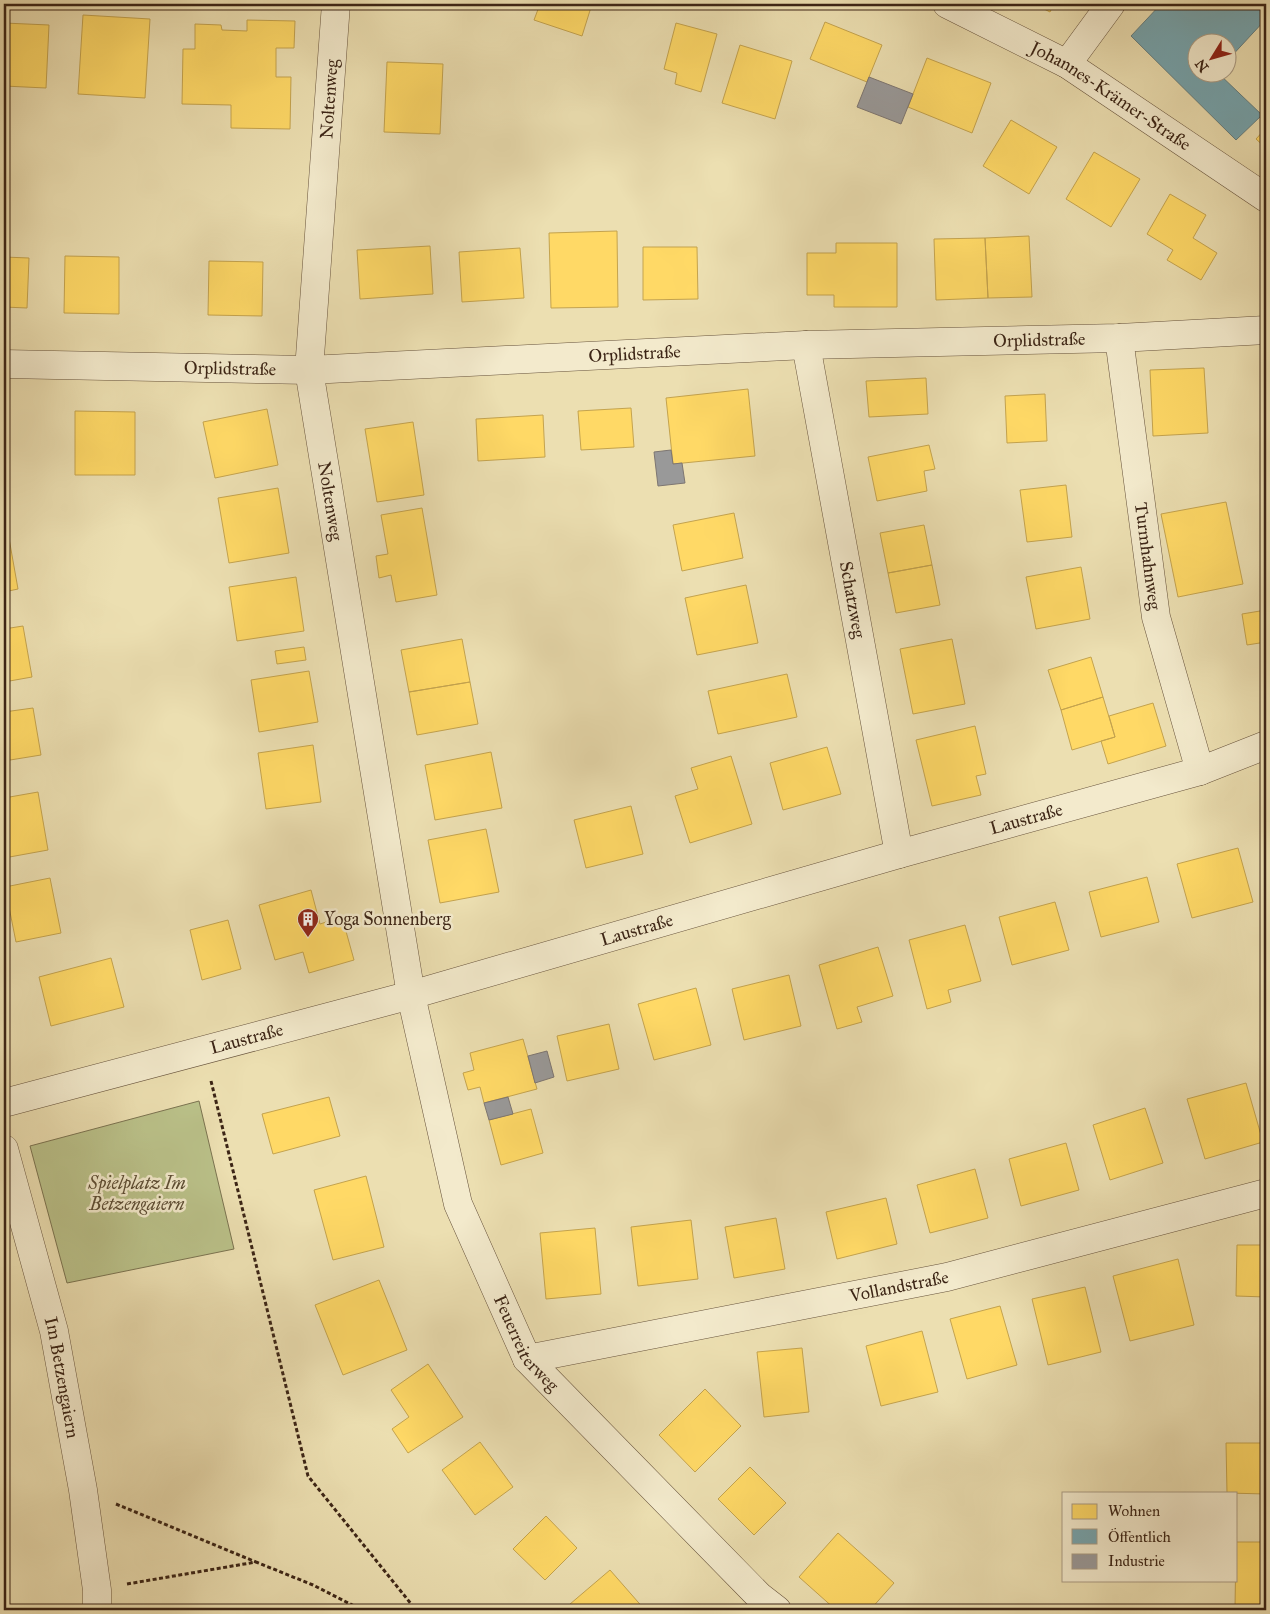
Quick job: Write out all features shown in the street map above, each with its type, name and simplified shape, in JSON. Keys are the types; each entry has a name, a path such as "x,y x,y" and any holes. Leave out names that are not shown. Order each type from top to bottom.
{"street":[{"name":"Noltenweg","path":"336,4 309,370 411,995"},
{"name":"Johannes-Krämer-Straße","path":"947,4 1067,64 1266,198"},
{"path":"1067,64 1111,4"},
{"name":"Orplidstraße","path":"4,364 309,370 806,345 1119,338 1266,330"},
{"name":"Turmhahnweg","path":"1119,338 1156,617 1200,771"},
{"name":"Schatzweg","path":"806,345 899,854"},
{"name":"Laustraße","path":"4,1103 411,995 899,854 1200,771 1266,745"},
{"name":"Feuerreiterweg","path":"411,995 458,1204 527,1359 759,1596 777,1610"},
{"name":"Im Betzengaiern","path":"4,1149 54,1331 82,1490 97,1600"},
{"name":"Vollandstraße","path":"527,1359 947,1277 1266,1193"}],"path":[{"path":"203,1050 308,1476 416,1610"},
{"path":"82,1490 313,1585 362,1610"},
{"path":"97,1600 256,1562"}],"green space":[{"name":"Spielplatz Im Betzengaiern","path":"199,1101 234,1249 67,1283 30,1146"}],"building: Wohnen":[{"path":"540,4 592,4 582,36 534,20"},
{"path":"1034,4 1054,4 1050,12"},
{"path":"83,15 150,19 145,98 78,94"},
{"path":"247,20 295,21 294,48 276,48 276,77 291,77 290,129 231,128 231,105 182,104 183,49 195,49 195,24 221,25 222,30 247,31"},
{"path":"825,22 882,45 867,82 810,59"},
{"path":"4,23 49,25 46,88 4,86"},
{"path":"676,23 717,34 701,92 675,84 677,73 664,69"},
{"path":"740,45 792,61 775,119 722,103"},
{"path":"927,58 991,83 972,133 908,107"},
{"path":"387,62 443,64 440,134 384,132"},
{"path":"1011,120 1057,147 1029,194 983,166"},
{"path":"1266,128 1266,148 1256,139"},
{"path":"1094,152 1140,179 1111,227 1066,199"},
{"path":"1170,194 1206,215 1193,238 1217,253 1201,280 1167,260 1173,250 1147,234"},
{"path":"617,231 618,307 551,308 549,233"},
{"path":"1029,236 1032,297 988,298 985,238"},
{"path":"985,238 988,298 936,300 934,239"},
{"path":"836,243 897,243 897,307 834,307 834,295 807,295 807,253 836,253"},
{"path":"430,246 433,294 360,299 357,250"},
{"path":"643,247 697,247 698,299 643,300"},
{"path":"520,248 524,298 462,302 459,252"},
{"path":"65,256 119,257 119,314 64,313"},
{"path":"4,257 29,258 27,308 4,307"},
{"path":"209,261 263,262 262,316 208,315"},
{"path":"1204,368 1208,433 1153,436 1150,370"},
{"path":"926,378 928,414 869,417 866,381"},
{"path":"748,389 755,456 673,464 666,398"},
{"path":"1045,394 1047,441 1007,443 1005,396"},
{"path":"631,408 634,447 581,450 578,411"},
{"path":"267,409 278,465 215,478 203,422"},
{"path":"75,411 135,412 135,475 75,475"},
{"path":"543,415 545,457 478,461 476,419"},
{"path":"413,422 424,495 377,502 365,429"},
{"path":"929,445 935,469 924,471 927,491 877,501 868,457"},
{"path":"1066,485 1072,537 1027,542 1020,490"},
{"path":"278,488 289,553 229,563 218,498"},
{"path":"1226,502 1243,584 1178,597 1161,514"},
{"path":"422,508 437,595 396,602 391,575 379,578 376,556 388,554 381,515"},
{"path":"734,513 743,558 682,571 673,525"},
{"path":"924,525 932,565 888,573 880,533"},
{"path":"7,527 18,589 4,592 4,528"},
{"path":"932,565 940,605 896,613 888,573"},
{"path":"1081,567 1090,619 1036,629 1026,577"},
{"path":"296,577 304,631 237,641 229,587"},
{"path":"746,585 758,643 697,655 685,598"},
{"path":"1266,610 1266,642 1247,645 1242,614"},
{"path":"23,626 32,677 4,682 4,629"},
{"path":"462,639 470,682 409,692 401,650"},
{"path":"952,639 965,704 913,714 900,649"},
{"path":"304,647 306,660 277,664 275,651"},
{"path":"1091,657 1103,697 1061,710 1048,670"},
{"path":"309,671 318,722 259,732 251,680"},
{"path":"787,674 797,717 718,734 708,691"},
{"path":"470,682 478,724 417,735 409,692"},
{"path":"1103,697 1115,737 1072,750 1061,710"},
{"path":"1153,703 1166,746 1108,764 1101,741 1115,737 1109,716"},
{"path":"33,708 41,755 4,761 4,712"},
{"path":"975,726 986,774 976,776 981,795 932,806 916,740"},
{"path":"313,745 321,802 266,809 258,753"},
{"path":"827,747 841,794 783,810 770,763"},
{"path":"491,752 502,808 435,820 425,765"},
{"path":"731,756 752,824 690,843 675,796 698,789 691,768"},
{"path":"38,792 48,850 4,858 4,798"},
{"path":"631,806 643,854 586,868 574,820"},
{"path":"486,829 499,892 440,903 428,840"},
{"path":"1238,848 1253,902 1192,918 1177,864"},
{"path":"1147,877 1159,922 1101,937 1089,892"},
{"path":"50,878 61,933 16,942 5,887"},
{"name":"Yoga Sonnenberg","path":"311,890 320,924 342,917 354,960 309,973 303,952 275,960 259,905"},
{"path":"1055,902 1069,950 1012,965 999,917"},
{"path":"228,920 241,969 202,980 190,930"},
{"path":"965,925 981,981 948,990 951,1002 927,1009 909,940"},
{"path":"878,947 893,996 857,1007 862,1022 837,1029 819,965"},
{"path":"111,958 124,1007 51,1026 39,977"},
{"path":"789,975 801,1026 744,1040 732,989"},
{"path":"696,988 711,1045 654,1060 638,1004"},
{"path":"609,1024 619,1069 567,1081 557,1036"},
{"path":"523,1039 537,1089 484,1103 480,1087 468,1090 463,1073 474,1070 470,1053"},
{"path":"1246,1083 1263,1142 1205,1159 1187,1099"},
{"path":"329,1097 340,1136 273,1154 262,1114"},
{"path":"1145,1108 1163,1163 1110,1180 1093,1125"},
{"path":"531,1109 543,1153 501,1165 489,1120"},
{"path":"1066,1143 1079,1190 1021,1206 1009,1159"},
{"path":"975,1169 988,1218 930,1233 917,1185"},
{"path":"366,1176 384,1247 333,1260 314,1190"},
{"path":"886,1198 897,1244 837,1259 826,1212"},
{"path":"776,1218 785,1269 734,1278 725,1227"},
{"path":"691,1220 698,1279 638,1286 631,1227"},
{"path":"595,1228 601,1294 546,1299 540,1233"},
{"path":"1237,1245 1266,1245 1266,1297 1236,1296"},
{"path":"1178,1259 1194,1325 1130,1341 1113,1276"},
{"path":"379,1280 407,1350 343,1375 315,1305"},
{"path":"1085,1287 1101,1352 1048,1365 1032,1299"},
{"path":"1000,1306 1017,1365 967,1379 950,1319"},
{"path":"922,1331 938,1392 881,1406 866,1346"},
{"path":"802,1348 809,1412 764,1417 757,1352"},
{"path":"428,1364 463,1417 408,1453 392,1429 409,1417 391,1390"},
{"path":"705,1389 741,1426 695,1472 659,1435"},
{"path":"480,1442 513,1487 475,1515 442,1470"},
{"path":"1226,1443 1266,1443 1266,1494 1227,1492"},
{"path":"750,1467 786,1503 754,1535 718,1499"},
{"path":"546,1516 577,1548 545,1580 513,1549"},
{"path":"838,1533 894,1583 870,1610 836,1610 799,1577"},
{"path":"1238,1542 1266,1542 1266,1608 1235,1608 1235,1582 1238,1582"},
{"path":"610,1570 645,1610 563,1610"}],"building: Öffentlich":[{"path":"1161,4 1266,4 1266,21 1238,49 1238,32 1188,32 1188,82 1227,82 1262,115 1236,140 1131,36"}],"building: Industrie":[{"path":"869,77 913,94 901,124 857,107"},
{"path":"671,450 673,464 682,463 685,483 658,486 654,452"},
{"path":"547,1051 554,1077 535,1083 528,1056"},
{"path":"508,1097 513,1114 489,1120 484,1103"}],"place":[{"name":"Yoga Sonnenberg","path":"308,938"}]}
